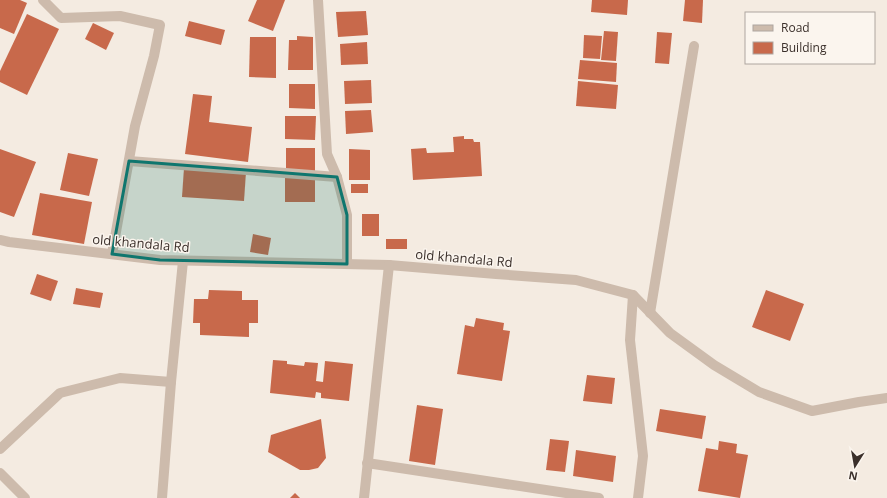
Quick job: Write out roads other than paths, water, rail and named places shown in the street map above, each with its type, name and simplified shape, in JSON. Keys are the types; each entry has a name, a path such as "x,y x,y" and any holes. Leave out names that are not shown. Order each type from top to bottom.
{"street":[{"path":"43,0 61,18 120,16 160,25 154,56 135,126 112,254"},
{"path":"318,0 327,154 336,177 347,215 347,264"},
{"path":"650,313 694,46"},
{"path":"129,161 336,177"},
{"name":"old khandala Rd","path":"0,240 160,260 389,265 576,280 633,296 670,333 714,365 759,392 812,411 887,398"},
{"path":"162,498 171,382 183,260"},
{"path":"364,498 389,265"},
{"path":"633,296 630,340 643,456 638,498"},
{"path":"0,449 60,393 120,378 171,382"},
{"path":"367,463 599,498"},
{"path":"0,473 25,498"}]}
